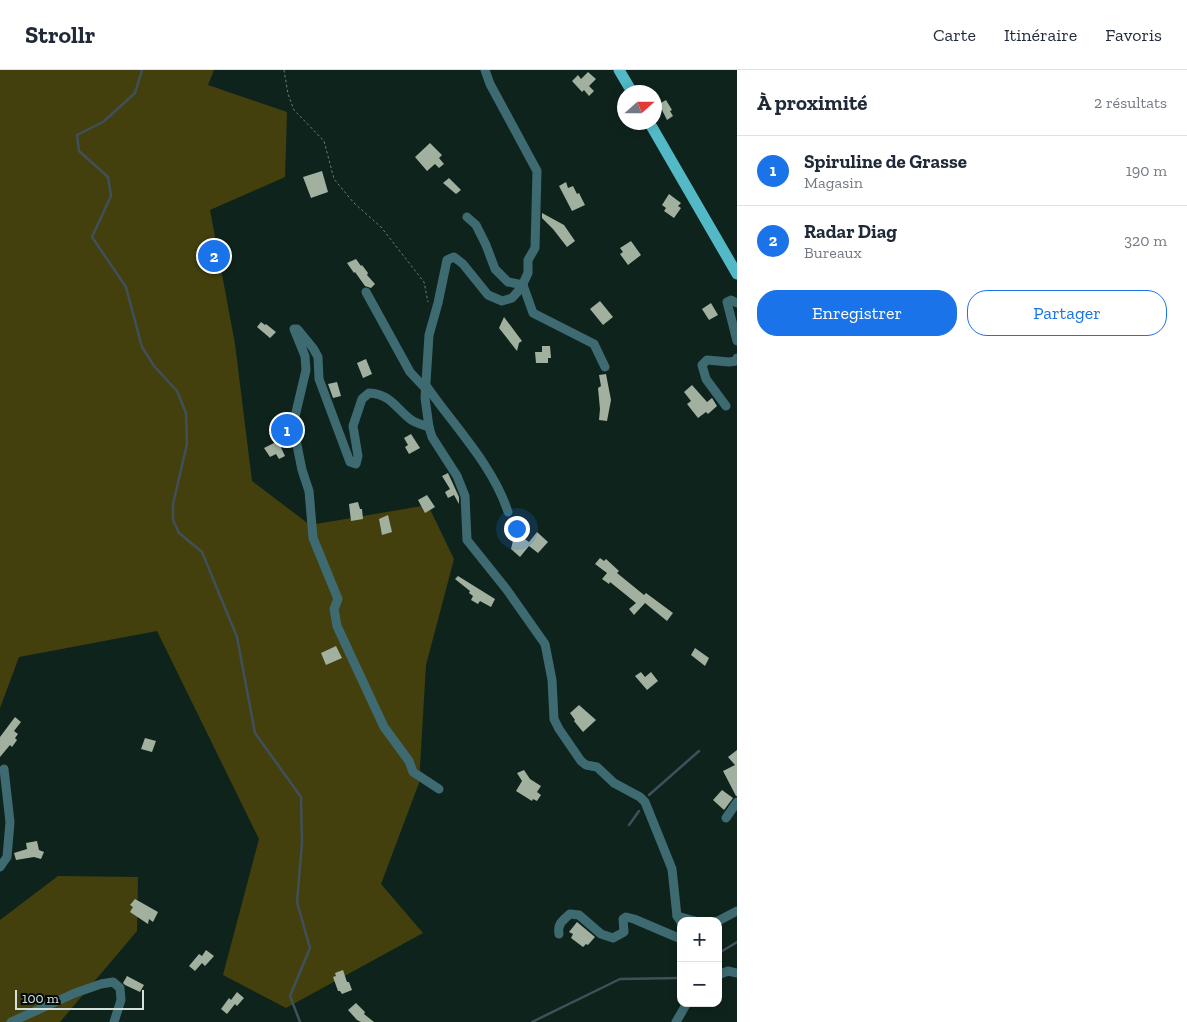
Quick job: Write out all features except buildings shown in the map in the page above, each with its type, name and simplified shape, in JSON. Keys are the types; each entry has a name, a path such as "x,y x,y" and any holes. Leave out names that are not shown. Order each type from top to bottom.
{"main road":[{"path":"619,70 628,85"},
{"path":"654,130 737,274"}],"street":[{"path":"485,70 490,84 537,171 536,248 528,260 528,273 522,285 512,298 502,301 488,295 463,264 454,257 447,260 438,303 428,335 425,386 429,427 432,437 456,476 465,496 468,540 507,590 545,644 552,680 554,719 559,730 581,761 586,765 597,767 614,783 640,797 650,810 654,827 672,869 679,917"},
{"path":"467,216 476,225 495,269 508,282 522,285"},
{"path":"522,285 533,313 594,344 605,368"},
{"path":"366,292 410,372 425,386 495,482 508,512"},
{"path":"737,303 731,300 727,302 737,341"},
{"path":"429,427 411,420 392,401 380,394 369,393 362,399 353,426 358,456 356,464 350,462 320,379 318,357 299,331 294,329 305,356 306,370 293,425 302,470 309,491 313,538 338,599 334,609 337,626 384,727 409,761 413,772 439,789"},
{"path":"726,406 706,379 702,365 707,360 736,362 737,358"},
{"path":"0,867 6,857 10,822 4,770"},
{"path":"726,818 737,802"},
{"path":"722,919 737,911"},
{"path":"558,934 561,922 570,914 579,915 601,934 612,938 624,932 623,919 626,917 634,918 677,937"},
{"path":"722,973 728,971 737,973"},
{"path":"11,1022 75,992 113,982 120,988 121,1000 114,1022"},
{"path":"676,1022 685,1007"}],"path":[{"path":"284,70 288,94 294,110 324,141 334,179 354,203 382,227 424,282 429,308"}],"shaded area":[{"path":"0,70 214,70 208,85 287,112 285,177 210,210 235,344 252,481 310,525 428,505 454,559 426,665 419,783 381,884 423,933 286,1008 223,975 259,839 157,631 19,657 0,708"},
{"path":"58,876 138,877 137,931 60,1022 0,1022 0,920"}],"waterway":[{"path":"142,70 135,93 103,122 77,135 79,151 108,177 111,196 92,237 126,287 142,347 154,366 177,391 186,413 187,444 173,504 173,520 179,533 202,552 237,637 255,733 301,797 302,843 297,902 310,948 290,996 300,1022"},
{"path":"649,795 699,751"},
{"path":"629,825 639,811"},
{"path":"722,951 737,942"},
{"path":"532,1022 620,979 677,978"}],"place":[{"name":"Radar Diag","path":"214,256"},
{"name":"Spiruline de Grasse","path":"287,430"}]}
